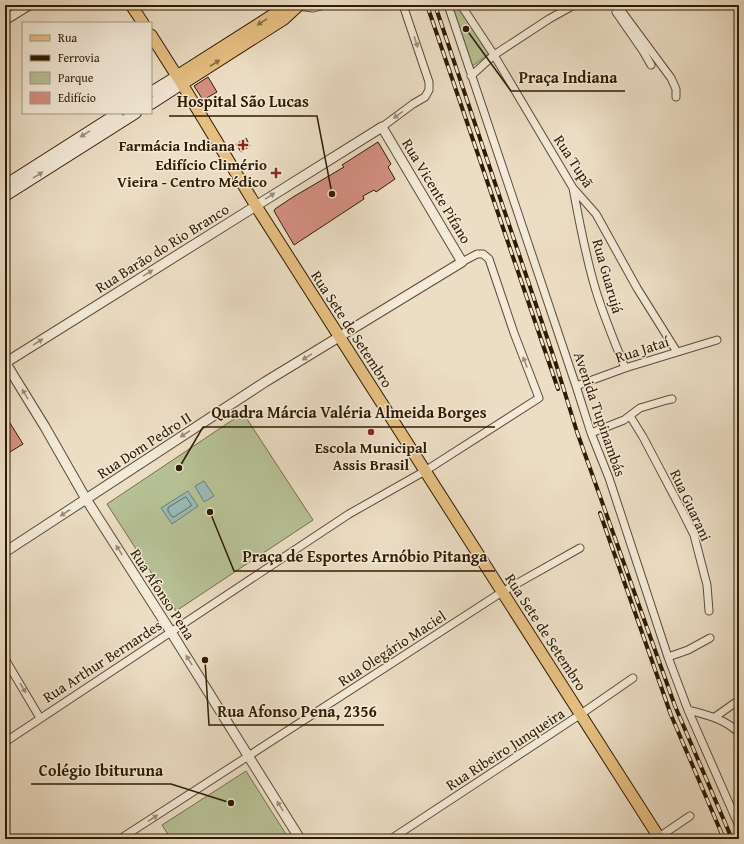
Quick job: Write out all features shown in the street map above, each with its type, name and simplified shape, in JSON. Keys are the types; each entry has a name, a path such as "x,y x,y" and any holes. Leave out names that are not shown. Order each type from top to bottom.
{"main road":[{"path":"131,5 142,22"},
{"path":"152,92 180,80 284,19 298,5"},
{"name":"Rua Sete de Setembro","path":"152,37 256,206 581,714 658,838"},
{"path":"152,103 180,80"},
{"path":"5,185 116,114"},
{"path":"5,196 134,114"}],"street":[{"path":"5,20 29,5"},
{"path":"298,5 313,8 325,5"},
{"name":"Rua Barão do Rio Branco","path":"5,362 256,206 423,99 428,94 430,86 403,5"},
{"name":"Avenida Tupinambás","path":"448,5 576,386 590,434 609,478 668,657 688,710 739,826"},
{"name":"Rua Tupã","path":"461,5 494,55 573,188 596,214 637,288 678,352"},
{"path":"471,76 494,55 549,19 574,5"},
{"path":"613,5 614,9 643,51 651,66"},
{"path":"617,5 671,78 676,89 676,97"},
{"name":"Rua Vicente Pifano","path":"382,126 462,262 480,253 489,259 514,333 539,398"},
{"name":"Rua Guarujá","path":"573,188 594,284 625,368"},
{"name":"Rua Dom Pedro II","path":"5,552 265,382 462,262"},
{"name":"Rua Jataí","path":"576,386 625,368 717,340"},
{"name":"Rua Afonso Pena","path":"5,362 86,499 300,839"},
{"name":"Rua Arthur Bernardes","path":"5,742 349,514 425,471 539,398"},
{"path":"590,434 624,420 640,408 667,400 672,400"},
{"name":"Rua Guarani","path":"630,416 643,437 694,535 706,585 709,611"},
{"name":"Rua Olegário Maciel","path":"120,839 502,592 580,548"},
{"path":"668,657 688,650 710,638"},
{"path":"5,659 40,718"},
{"name":"Rua Ribeiro Junqueira","path":"391,839 633,678"},
{"path":"715,717 739,700"},
{"path":"688,710 715,717 728,724 739,733"},
{"path":"658,838 690,816"}],"green space":[{"path":"450,5 458,5 490,53 471,67"},
{"path":"243,413 313,520 176,611 107,504"},
{"path":"246,771 289,839 171,839 162,825"}],"water":[{"path":"204,481 214,496 204,502 195,486"},
{"path":"188,491 198,506 172,524 161,508"}],"building":[{"path":"208,77 217,92 203,100 194,86"},
{"name":"Farmácia Indiana","path":"246,138 250,146 241,152 236,144"},
{"path":"378,142 391,164 388,167 395,179 376,192 374,190 363,196 364,199 294,245 274,211 275,209 344,167 342,165"},
{"path":"5,415 23,444 5,455"}],"railway":[{"path":"427,5 558,389"},
{"path":"435,5 555,361 577,432 675,706 732,839"},
{"path":"600,513 671,715 724,839"}],"place":[{"name":"Praça Indiana","path":"466,29"},
{"name":"Farmácia Indiana","path":"243,145"},
{"name":"Edifício Climério Vieira - Centro Médico","path":"276,173"},
{"name":"Hospital São Lucas","path":"332,194"},
{"name":"Escola Municipal Assis Brasil","path":"371,432"},
{"name":"Quadra Márcia Valéria Almeida Borges","path":"179,468"},
{"name":"Praça de Esportes Arnóbio Pitanga","path":"210,512"},
{"name":"Rua Afonso Pena, 2356","path":"205,660"},
{"name":"Colégio Ibituruna","path":"231,803"}]}
